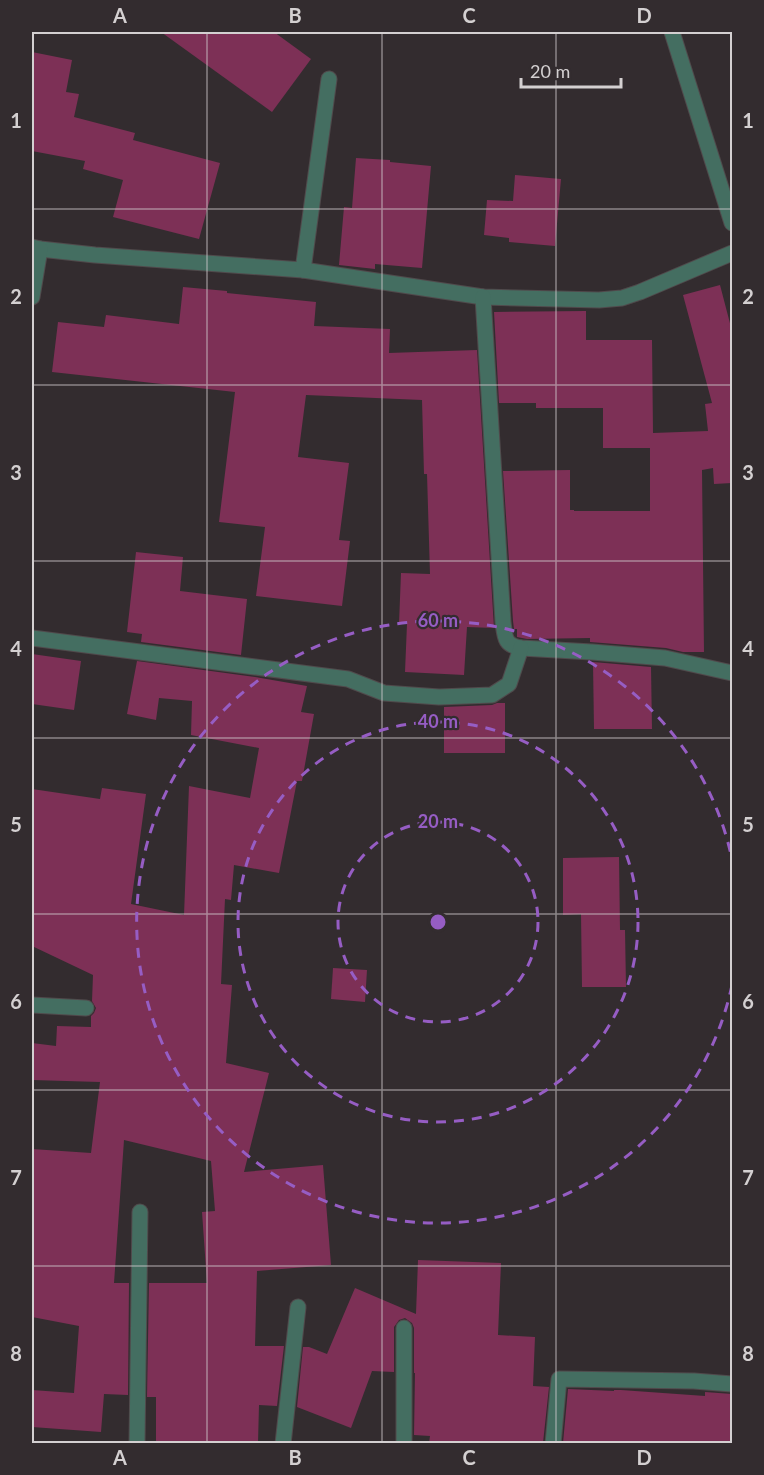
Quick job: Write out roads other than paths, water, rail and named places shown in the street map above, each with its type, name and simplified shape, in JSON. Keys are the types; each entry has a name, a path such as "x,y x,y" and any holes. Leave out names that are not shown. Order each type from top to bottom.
{"street":[{"path":"672,32 732,223"},
{"path":"303,270 329,79"},
{"path":"32,297 36,248 95,255 303,270 483,297 599,300 622,298 640,292 732,253"},
{"path":"483,297 505,639 512,647 665,658 732,673"},
{"path":"32,638 348,679 384,693 440,697 492,695 509,684 521,648"},
{"path":"32,1005 86,1008"},
{"path":"137,1443 140,1212"},
{"path":"283,1443 298,1307"},
{"path":"404,1328 404,1443"},
{"path":"553,1443 559,1380 694,1381 732,1384"}]}
